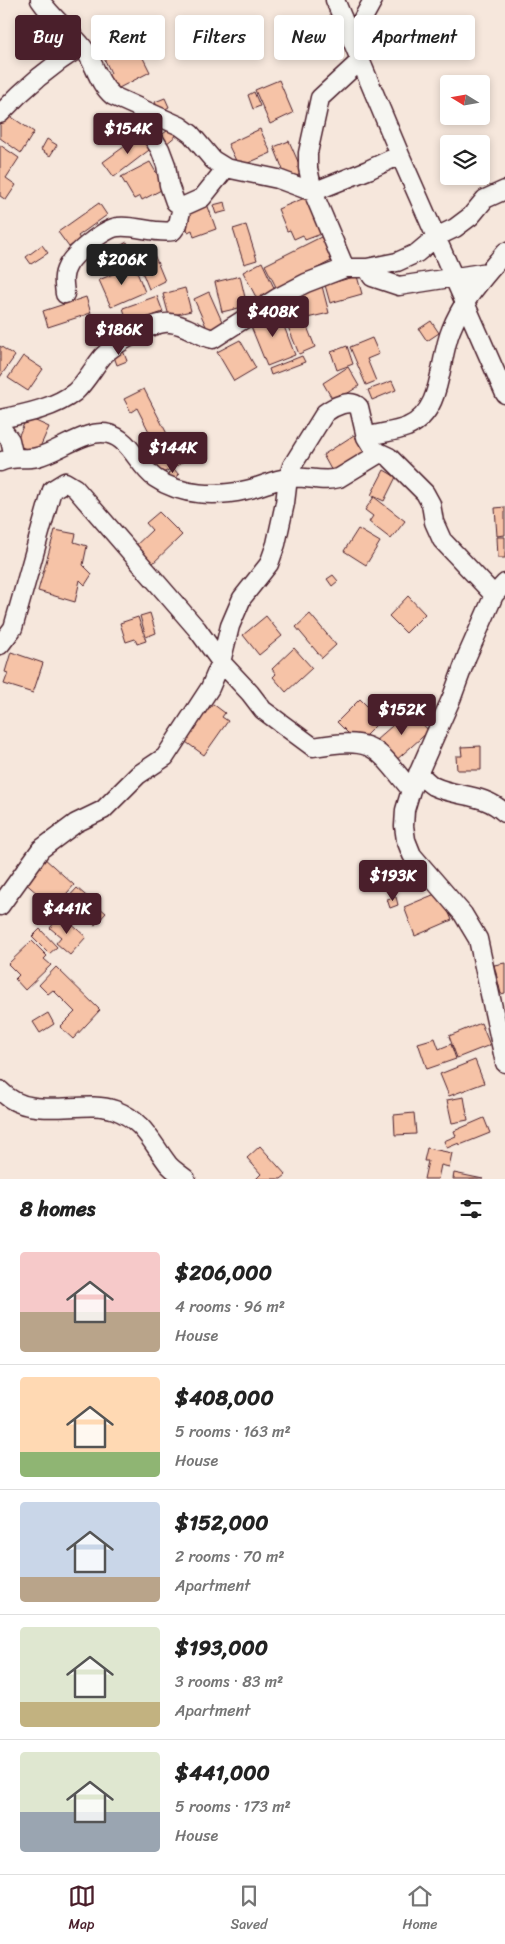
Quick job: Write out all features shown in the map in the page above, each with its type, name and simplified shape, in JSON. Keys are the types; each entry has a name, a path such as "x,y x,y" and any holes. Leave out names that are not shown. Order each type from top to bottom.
{"street":[{"path":"40,0 50,14 82,46 104,89 113,96 180,126 191,134 213,160 226,168 278,179 313,192 400,155"},
{"path":"335,0 400,155 503,386"},
{"path":"345,268 313,192 308,168 308,153 320,98 360,61 361,22 373,0"},
{"path":"0,114 17,96 59,60 82,46"},
{"path":"140,108 148,130 160,149 166,165 169,185 175,202 182,207"},
{"path":"182,207 202,198 226,168"},
{"path":"0,419 29,413 74,392 109,351 141,332 164,323 172,323 213,339 277,298 306,283 345,268 367,268 397,262 417,253 436,237 456,228 471,216 485,198 505,190"},
{"path":"65,294 63,278 67,266 74,257 110,229 120,226 148,231 172,231 178,224 182,207"},
{"path":"366,437 408,426 422,415 436,394 446,342 465,300 505,252"},
{"path":"367,268 372,277 399,286 488,272"},
{"path":"0,906 41,849 76,823 103,810 138,775 166,757 210,688 221,662 230,626 242,598 269,564 286,503 288,478 292,466 325,413 343,404 356,404 362,412 366,437 374,450 402,468 425,493 431,504 434,522 442,540 500,589 411,790 405,810 404,826 406,840 422,868 441,886 458,907 478,939 505,1063"},
{"path":"0,426 10,440 7,460 37,457 92,434 108,433 128,447 153,476 180,490 224,494 288,478 332,480 340,478 380,453"},
{"path":"0,646 13,628 52,490 65,482 81,495 197,629 221,662 263,710 313,747 344,742 373,747 379,751 411,790"},
{"path":"418,773 442,790 488,800 505,813"},
{"path":"0,1090 17,1103 25,1105 65,1109 96,1107 114,1110 148,1133 170,1166 186,1179"}],"building":[{"path":"105,60 144,60 150,72 115,90 107,75 111,73"},
{"path":"279,80 293,113 270,124 255,90"},
{"path":"254,92 260,106 253,109 248,95"},
{"path":"165,98 169,107 160,112 155,102"},
{"path":"7,114 34,132 21,153 0,138 0,124"},
{"path":"171,128 177,135 166,144 160,136"},
{"path":"260,129 271,153 239,167 228,144"},
{"path":"118,130 124,137 118,142 112,135"},
{"path":"143,133 153,147 114,177 103,162"},
{"path":"47,139 57,145 50,156 41,150"},
{"path":"289,141 303,173 287,180 274,147"},
{"path":"0,145 19,158 6,178 16,185 6,200 0,196"},
{"path":"150,162 165,188 142,200 140,196 134,199 121,177"},
{"path":"307,197 321,234 305,240 303,235 294,239 290,230 287,231 278,209"},
{"path":"206,201 216,229 194,237 192,230 188,232 184,219 184,208"},
{"path":"225,202 227,211 216,214 213,205"},
{"path":"99,203 107,215 78,236 80,239 69,247 58,232"},
{"path":"246,225 257,260 244,264 233,229"},
{"path":"323,236 335,259 277,289 265,265"},
{"path":"127,242 135,260 125,265 116,248"},
{"path":"42,245 48,253 31,264 26,257"},
{"path":"153,252 165,281 149,289 137,259"},
{"path":"262,262 276,292 258,301 243,272"},
{"path":"134,265 145,292 111,307 99,280"},
{"path":"240,276 247,306 222,312 215,282"},
{"path":"357,276 362,294 330,303 325,285"},
{"path":"322,286 329,313 307,318 300,291"},
{"path":"185,288 191,311 169,316 163,294"},
{"path":"209,292 224,326 209,333 194,299"},
{"path":"157,296 163,312 128,324 123,308"},
{"path":"295,296 315,347 299,354 278,302"},
{"path":"86,297 91,313 48,327 43,311"},
{"path":"277,308 295,355 267,366 250,324 265,318 264,313"},
{"path":"431,321 439,333 427,341 419,329"},
{"path":"372,338 379,354 367,359 376,381 366,385 350,347"},
{"path":"240,340 256,368 234,381 217,352"},
{"path":"0,346 15,356 0,377"},
{"path":"347,346 353,364 337,370 331,352"},
{"path":"122,348 127,361 117,365 112,351"},
{"path":"23,356 43,369 28,391 8,378"},
{"path":"302,356 305,362 271,375 269,369"},
{"path":"348,367 359,386 334,402 323,383"},
{"path":"392,381 396,390 372,400 368,390"},
{"path":"144,389 182,463 161,474 153,459 161,455 137,408 131,412 124,399"},
{"path":"27,417 49,427 37,454 15,444"},
{"path":"354,435 366,455 334,475 323,455"},
{"path":"174,469 179,475 172,480 168,473"},
{"path":"384,470 396,477 384,501 371,495"},
{"path":"374,497 405,521 391,539 369,522 373,516 365,510"},
{"path":"505,507 505,535 497,536 495,508"},
{"path":"159,512 182,535 148,568 131,550 152,530 146,523"},
{"path":"358,529 380,542 366,565 344,551"},
{"path":"55,530 76,534 74,542 87,546 83,565 92,574 85,585 80,580 75,602 38,591"},
{"path":"497,537 505,537 505,558 498,558"},
{"path":"333,575 338,581 332,586 327,579"},
{"path":"408,596 425,614 406,633 389,616"},
{"path":"150,613 156,633 146,637 140,616"},
{"path":"310,614 336,645 322,658 296,627"},
{"path":"266,616 282,636 259,655 243,635"},
{"path":"138,617 146,641 137,644 135,639 126,642 120,623"},
{"path":"294,648 312,668 286,692 273,677 276,674 272,669"},
{"path":"11,652 43,663 33,693 4,684 8,673 5,672"},
{"path":"360,699 381,720 358,743 337,722"},
{"path":"213,704 225,713 222,717 228,721 204,755 183,740 207,706 210,708"},
{"path":"410,710 429,731 394,762 375,741"},
{"path":"481,746 481,770 457,770 456,756 462,756 461,747"},
{"path":"43,857 74,885 54,908 23,881"},
{"path":"77,888 106,913 95,925 66,900"},
{"path":"440,892 452,920 415,936 404,907"},
{"path":"396,897 398,905 390,908 387,899"},
{"path":"61,915 86,937 70,955 56,943 61,937 50,928"},
{"path":"40,929 57,947 49,954 32,937"},
{"path":"32,941 47,956 44,959 51,965 25,990 15,979 19,975 8,964"},
{"path":"505,963 505,993 501,994 494,965"},
{"path":"56,967 100,1010 73,1039 60,1027 75,1012 53,990 48,994 39,985"},
{"path":"48,1013 54,1024 40,1033 33,1022"},
{"path":"481,1023 490,1045 457,1058 449,1036"},
{"path":"435,1038 439,1049 451,1044 456,1059 427,1069 418,1043"},
{"path":"475,1060 484,1083 449,1096 440,1074"},
{"path":"464,1097 468,1120 452,1123 447,1100"},
{"path":"414,1113 416,1134 395,1135 394,1115"},
{"path":"484,1118 490,1133 447,1148 444,1141 456,1136 454,1131"},
{"path":"260,1146 286,1175 281,1179 256,1179 261,1174 247,1158"},
{"path":"427,1148 452,1153 449,1167 441,1165 438,1179 424,1179 428,1161 424,1161"},
{"path":"454,1173 483,1179 453,1179"}]}
